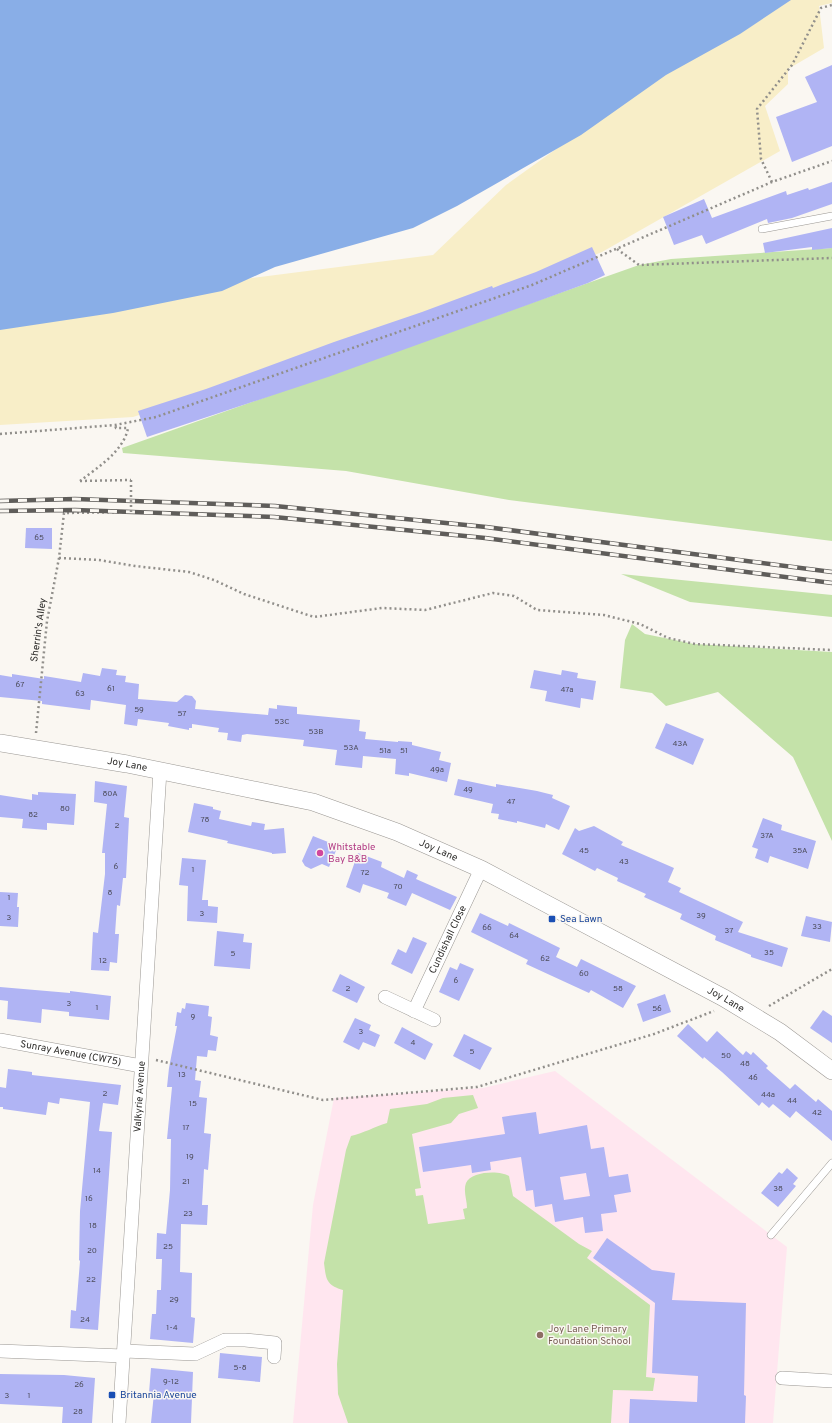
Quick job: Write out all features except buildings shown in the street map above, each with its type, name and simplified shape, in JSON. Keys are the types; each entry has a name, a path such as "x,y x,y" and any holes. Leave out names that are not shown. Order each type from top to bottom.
{"street":[{"name":"Joy Lane","path":"0,743 160,771 313,802 397,832 481,869 630,947 780,1032 832,1071"},
{"name":"Valkyrie Avenue","path":"119,1423 160,771"},
{"name":"Cundishall Close","path":"414,1011 481,869"},
{"path":"385,997 434,1020"},
{"name":"Sunray Avenue (CW75)","path":"0,1040 141,1061"},
{"path":"0,1351 195,1354 225,1340 246,1340 275,1343 274,1357"},
{"path":"782,1378 832,1381"}],"lane":[{"path":"762,229 832,216"},
{"path":"771,1235 832,1163"}],"path":[{"path":"772,182 761,159 757,109 792,65 821,8 832,5"},
{"path":"0,434 115,425 156,417 532,285 617,250 772,182 832,161"},
{"path":"617,250 639,265 832,258"},
{"name":"Sherrin's Alley","path":"34,750 47,621 59,558 64,513 131,512 131,480 80,481 111,455 124,440 128,428 116,428 115,425"},
{"path":"59,558 99,560 189,572 214,580 244,594 314,617 382,608 425,610 493,593 514,596 537,610 604,615 640,624 668,638 695,644 832,650"},
{"path":"753,1016 832,969"},
{"path":"141,1061 323,1100 477,1087 654,1034 733,1004"}],"shaded area":[{"name":"Joy Lane Primary Foundation School","path":"555,1071 787,1247 773,1423 293,1423 313,1205 334,1098 483,1088"}],"green space":[{"path":"832,248 832,541 509,500 346,471 123,453 122,448 639,265 671,259"},
{"path":"621,574 832,595 832,617 690,602"},
{"path":"632,624 645,634 694,644 832,652 832,841 793,757 718,692 666,706 652,693 620,688 625,640"},
{"path":"473,1095 478,1108 459,1114 451,1123 412,1134 421,1188 415,1189 416,1196 423,1195 428,1224 465,1219 463,1209 467,1208 465,1186 469,1179 479,1174 493,1172 505,1174 509,1176 513,1196 579,1244 592,1251 587,1258 650,1305 646,1377 655,1378 653,1391 613,1390 611,1423 348,1423 338,1394 337,1364 343,1290 333,1286 328,1281 324,1263 346,1150 351,1136 387,1123 390,1109 427,1104 443,1098"}],"sand":[{"path":"704,0 832,0 832,3 819,6 824,48 788,69 788,84 765,106 780,151 602,252 506,291 408,326 133,417 0,425 0,310 433,255 506,185 633,94"}],"water":[{"path":"0,0 791,0 740,34 666,75 581,135 457,206 413,228 275,267 222,291 113,313 0,330"}],"railway":[{"path":"0,501 75,499 275,506 486,527 832,572"},
{"path":"0,511 75,510 274,517 485,538 832,583"}],"place":[{"name":"Whitstable Bay B&B","path":"320,853"},
{"name":"Sea Lawn","path":"552,919"},
{"name":"Joy Lane Primary Foundation School","path":"540,1335"},
{"name":"Britannia Avenue","path":"112,1395"}]}
